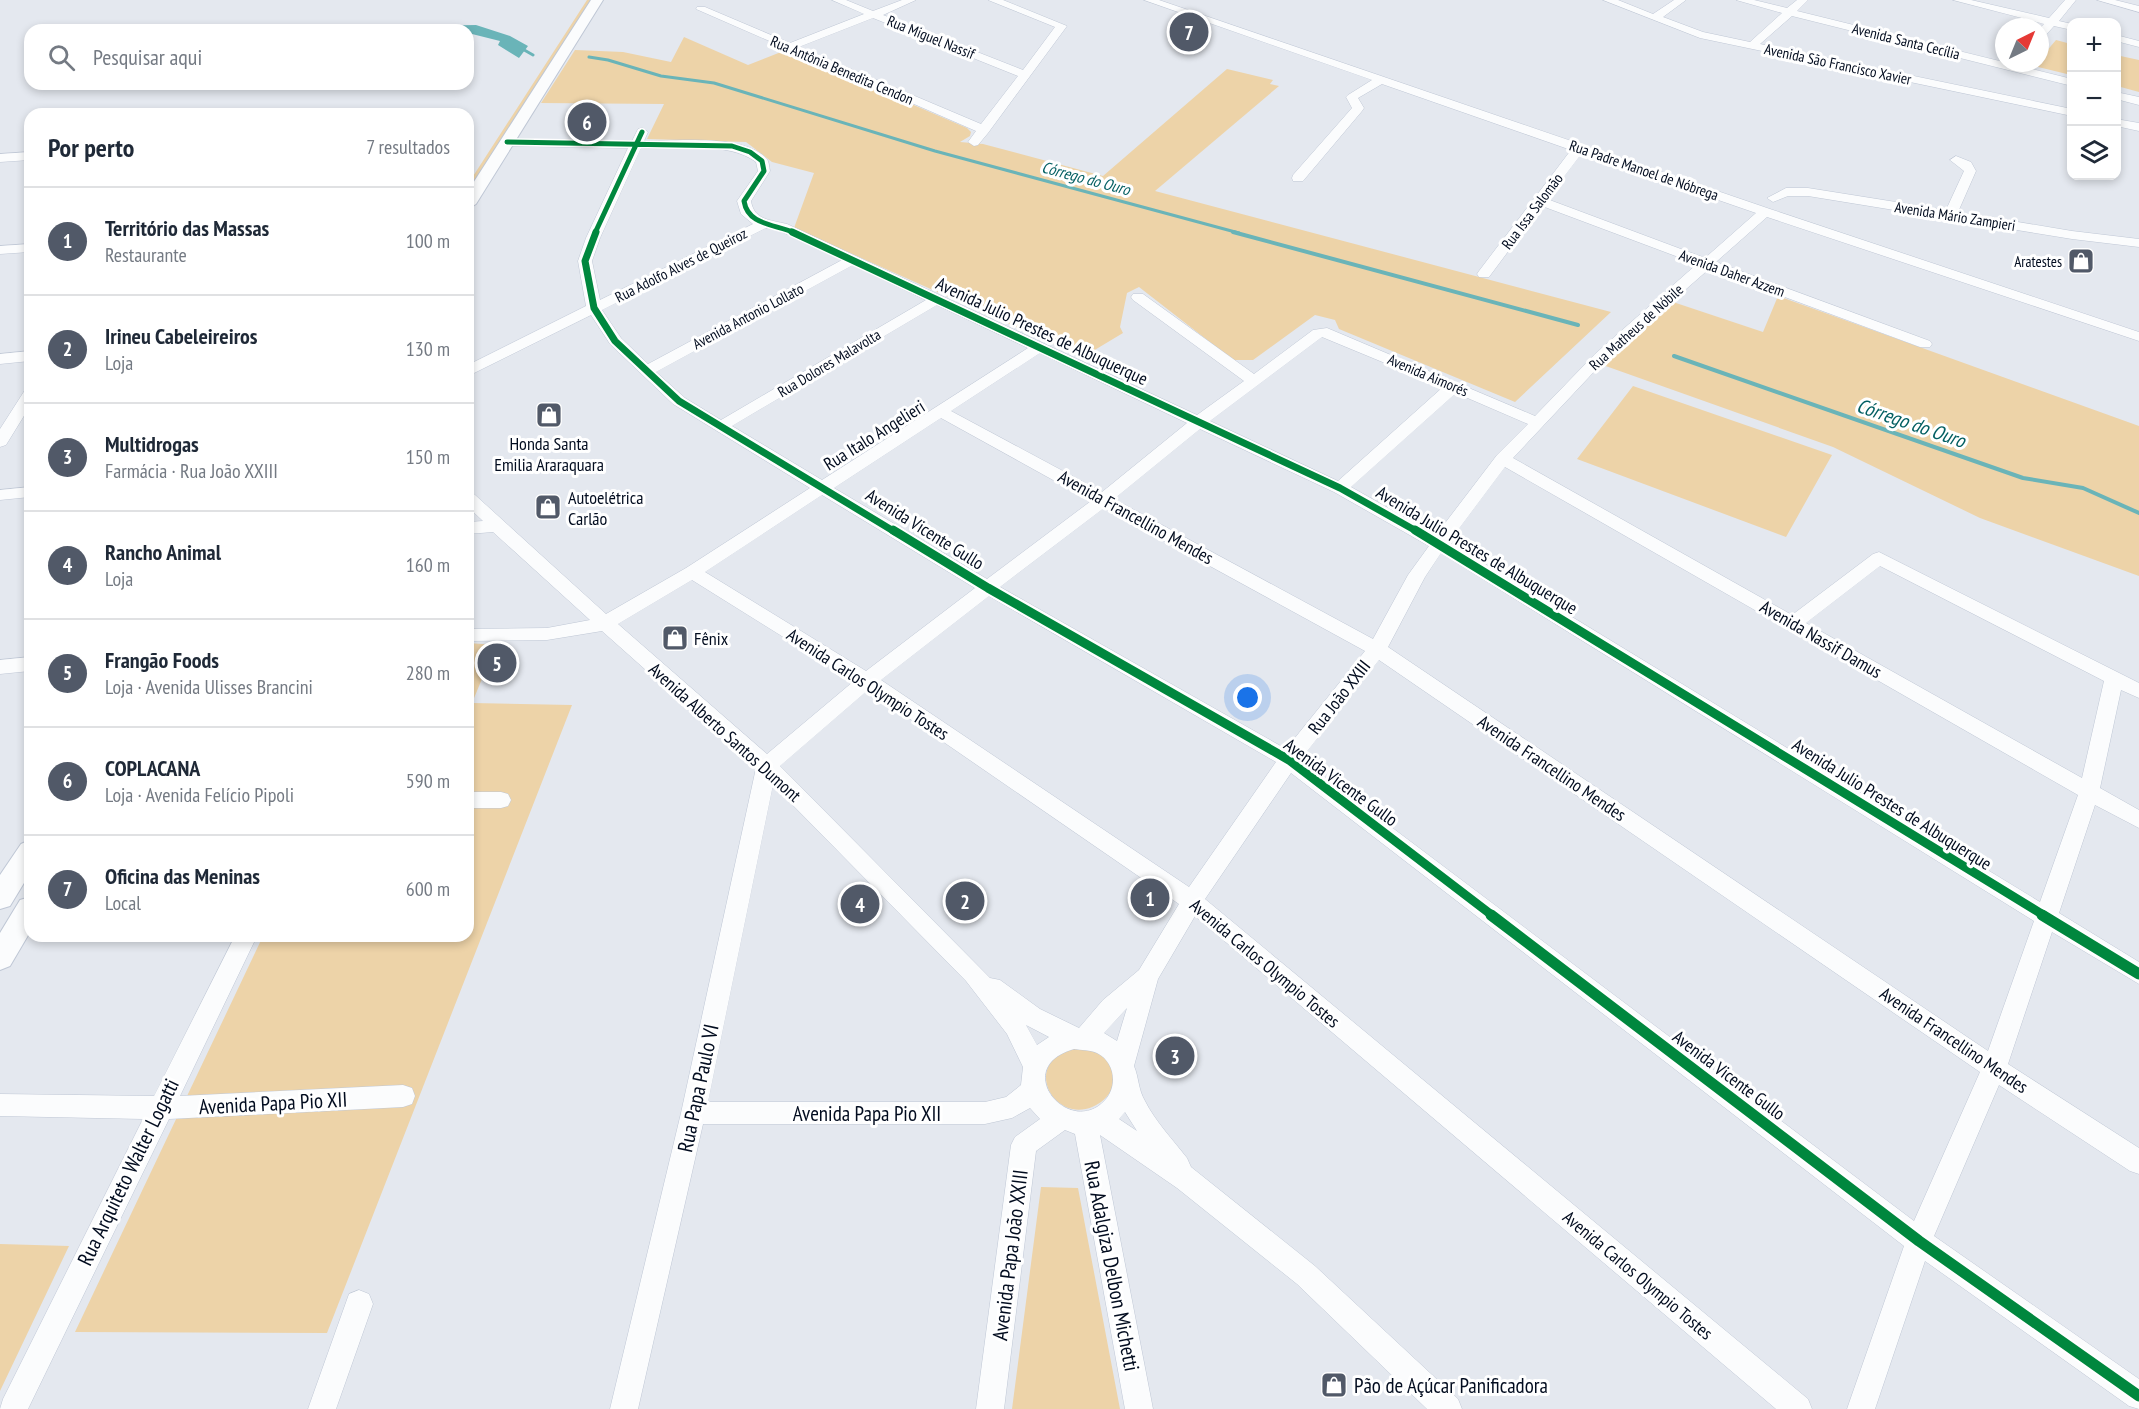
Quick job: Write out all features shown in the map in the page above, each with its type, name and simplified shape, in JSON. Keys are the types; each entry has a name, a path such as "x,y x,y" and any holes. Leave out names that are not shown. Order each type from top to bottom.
{"main road":[{"path":"506,116 583,0"},
{"path":"474,194 597,0"},
{"path":"1,895 24,860"},
{"path":"0,958 24,918"}],"street":[{"name":"Rua Miguel Nassif","path":"837,0 1025,75"},
{"path":"789,47 910,0"},
{"path":"974,142 1062,26 993,0"},
{"name":"Rua Padre Manoel de Nóbrega","path":"1149,0 1765,212 2139,337"},
{"name":"Avenida São Francisco Xavier","path":"1608,0 1700,35 1752,46 2002,78 2067,110"},
{"path":"1654,18 1681,0"},
{"name":"Avenida Santa Cecília","path":"1741,0 1790,11 2002,78 2067,83"},
{"path":"1752,46 1803,0"},
{"path":"1958,0 2067,26"},
{"path":"2049,24 2071,0"},
{"path":"2102,0 2139,9"},
{"name":"Rua Antônia Benedita Cendon","path":"701,9 984,130"},
{"path":"2121,40 2139,44"},
{"path":"1298,178 1358,108 1352,98 1382,79"},
{"path":"2121,96 2139,101"},
{"path":"2121,123 2139,127"},
{"path":"507,142 639,137 732,146 757,156 762,161 764,171 744,201 744,206 750,216 763,224"},
{"name":"Avenida Vicente Gullo","path":"639,137 593,238 585,261 594,308 615,340 679,401 823,486 988,588 1289,760 1919,1241 2139,1396"},
{"name":"Rua Issa Salomão","path":"1484,274 1579,148"},
{"path":"0,158 24,156"},
{"path":"1950,216 1970,171 1967,165 1956,160"},
{"name":"Avenida Mário Zampieri","path":"1773,198 1786,192 1808,192 1950,216 2139,243"},
{"name":"Avenida Daher Azzem","path":"1539,201 1925,344"},
{"name":"Rua Matheus de Nóbile","path":"1538,422 1600,357 1765,212"},
{"name":"Avenida Julio Prestes de Albuquerque","path":"763,224 782,227 1340,488 1439,544 2139,974"},
{"name":"Rua Adolfo Alves de Queiroz","path":"474,368 763,224"},
{"path":"0,250 24,248"},
{"name":"Avenida Antonio Lollato","path":"646,371 851,261"},
{"path":"767,766 867,681 1104,499 1198,422 1254,381 1138,297"},
{"name":"Rua Dolores Malavolta","path":"722,426 936,300"},
{"name":"Avenida Aimorés","path":"1254,381 1318,333 1327,332 1538,422"},
{"name":"Rua Italo Angelieri","path":"604,624 692,572 1038,348"},
{"path":"0,358 24,356"},
{"path":"1340,488 1454,386"},
{"path":"0,442 24,403"},
{"name":"Avenida Francellino Mendes","path":"941,412 1377,649 1994,1068 2139,1162"},
{"name":"Rua João XXIII","path":"1124,1075 1147,977 1192,901 1289,760 1377,649 1417,575 1473,496 1503,459 1538,422"},
{"name":"Avenida Nassif Damus","path":"1503,459 2139,820"},
{"path":"0,495 24,493"},
{"name":"Avenida Alberto Santos Dumont","path":"474,504 604,624 767,766 974,974 1015,1027 1034,1078"},
{"path":"474,528 495,526"},
{"path":"1794,623 1879,558 2139,692"},
{"name":"Avenida Carlos Olympio Tostes","path":"692,572 867,681 1192,901 1798,1409"},
{"path":"474,635 546,634 604,624"},
{"path":"0,667 24,665"},
{"path":"1861,1409 1919,1241 1994,1068 2089,793 2114,680"},
{"name":"Rua Papa Paulo VI","path":"624,1409 693,1113 767,766"},
{"path":"474,800 501,800"},
{"name":"Rua Arquiteto Walter Logatti","path":"13,1409 159,1108 243,942"},
{"name":"Avenida Alberto Santos Dumont","path":"974,974 1032,1016 1079,1038"},
{"name":"Rua João XXIII","path":"1079,1038 1147,977"},
{"path":"1186,1179 1137,1110 1124,1075 1108,1046 1079,1038 1050,1047 1034,1078 1043,1106 1081,1120 1186,1179 1306,1275 1448,1409"},
{"path":"1081,1120 1112,1112 1121,1100 1124,1075"},
{"name":"Avenida Papa Pio XII","path":"693,1113 985,1113 1012,1107 1034,1078"},
{"name":"Avenida Papa Pio XII","path":"0,1105 159,1108 403,1096"},
{"name":"Avenida Papa João XXIII","path":"990,1409 1024,1145 1081,1120"},
{"name":"Rua Adalgiza Delbon Michetti","path":"1081,1120 1139,1409"},
{"path":"322,1409 358,1304"}],"shaded area":[{"path":"587,0 592,0 474,187 474,175"},
{"path":"684,37 748,65 786,50 967,128 971,132 970,136 960,142 983,144 1103,176 1227,69 1273,80 1270,84 1279,86 1155,191 1611,312 1515,402 1339,329 1335,320 1315,315 1253,360 1233,360 1139,287 1127,293 1120,327 1123,333 1083,357 794,228 814,173 772,162 746,142 647,139 664,104 541,103 575,50 623,52 671,62"},
{"path":"2056,40 2067,43 2067,74 2049,70 2049,48"},
{"path":"2121,56 2139,60 2139,92 2121,87"},
{"path":"1778,296 2139,426 2139,576 1980,518 1833,447 1600,364 1670,301 1763,332"},
{"path":"1633,386 1832,455 1786,537 1577,459"},
{"path":"474,643 496,645 474,698"},
{"path":"474,703 572,705 327,1333 75,1332 260,942 474,942"},
{"path":"1077,1046 1103,1055 1112,1067 1115,1079 1111,1090 1103,1100 1092,1107 1079,1110 1066,1107 1054,1098 1048,1088 1046,1077 1052,1061"},
{"path":"1041,1187 1078,1188 1120,1409 1012,1409"},
{"path":"0,1244 69,1246 0,1391"}],"water":[{"path":"474,25 510,36 528,46 519,58 498,45 500,41 474,34"}],"waterway":[{"path":"519,47 533,55"},
{"name":"Córrego do Ouro","path":"589,57 608,60 661,76 714,83 935,151 1239,233"},
{"name":"Córrego do Ouro","path":"1233,232 1578,325"},
{"name":"Córrego do Ouro","path":"1674,356 2023,478 2083,488 2139,513"}],"cycle path":[{"path":"642,132 593,238 585,261 594,308 615,341 679,401 988,588 1289,760 1919,1241 2139,1396"},
{"path":"507,142 732,146 750,152 762,161 764,171 744,201 748,214 757,221 782,227 1340,488 1439,544 2139,974"}],"place":[{"name":"Oficina das Meninas","path":"1189,32"},
{"name":"COPLACANA","path":"587,122"},
{"name":"Aratestes","path":"2081,261"},
{"name":"Honda Santa Emilia Araraquara","path":"549,415"},
{"name":"Autoelétrica Carlão","path":"548,507"},
{"name":"Fênix","path":"675,638"},
{"name":"Frangão Foods","path":"497,663"},
{"name":"Território das Massas","path":"1150,898"},
{"name":"Irineu Cabeleireiros","path":"965,901"},
{"name":"Rancho Animal","path":"860,904"},
{"name":"Multidrogas","path":"1175,1056"},
{"name":"Pão de Açúcar Panificadora","path":"1334,1385"}]}
